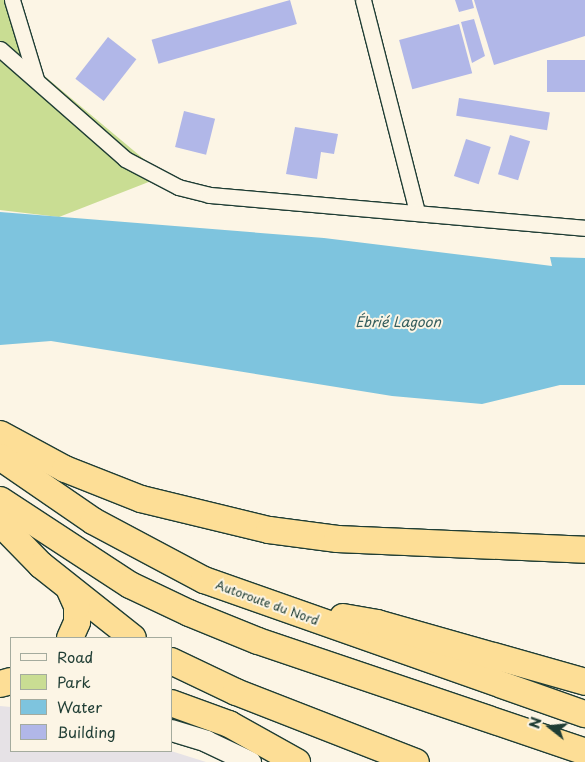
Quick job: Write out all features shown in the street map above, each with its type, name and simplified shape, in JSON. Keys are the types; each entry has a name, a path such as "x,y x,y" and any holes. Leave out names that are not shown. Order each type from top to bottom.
{"highway":[{"path":"0,434 65,469 141,499 269,530 337,539 585,550"},
{"name":"Autoroute du Nord","path":"0,457 47,491 150,554 266,604 585,714"},
{"path":"0,500 130,585 190,613 258,641 585,752"},
{"path":"0,523 70,590 132,637"},
{"path":"70,590 78,606 77,622 70,637"},
{"path":"266,604 377,623 575,679"},
{"path":"172,662 236,692 416,762"},
{"path":"172,704 229,724 297,762"}],"street":[{"path":"12,0 36,79"},
{"path":"363,0 417,212"},
{"path":"0,49 126,159 178,187 209,195 585,228"},
{"path":"172,730 206,741 250,762"}],"shaded area":[{"path":"0,706 10,707 10,752 172,751 206,762 0,762"}],"green space":[{"path":"0,0 10,0 35,68 164,176 59,217 0,210"}],"water":[{"name":"Ébrié Lagoon","path":"0,212 324,238 552,266 550,257 585,258 585,385 560,385 482,404 392,396 51,341 0,345"}],"building":[{"path":"290,0 297,24 158,64 152,40"},
{"path":"455,0 472,0 474,8 459,12"},
{"path":"474,0 585,0 585,36 494,65"},
{"path":"474,19 485,56 472,63 461,22"},
{"path":"459,24 472,73 412,89 399,40"},
{"path":"108,37 136,59 104,101 75,79"},
{"path":"547,60 585,60 585,92 547,92"},
{"path":"459,98 550,112 547,130 456,116"},
{"path":"184,111 215,119 206,155 175,147"},
{"path":"295,127 338,134 334,154 321,152 317,179 286,174"},
{"path":"510,135 530,141 518,180 498,174"},
{"path":"466,139 491,147 479,184 454,176"}]}
